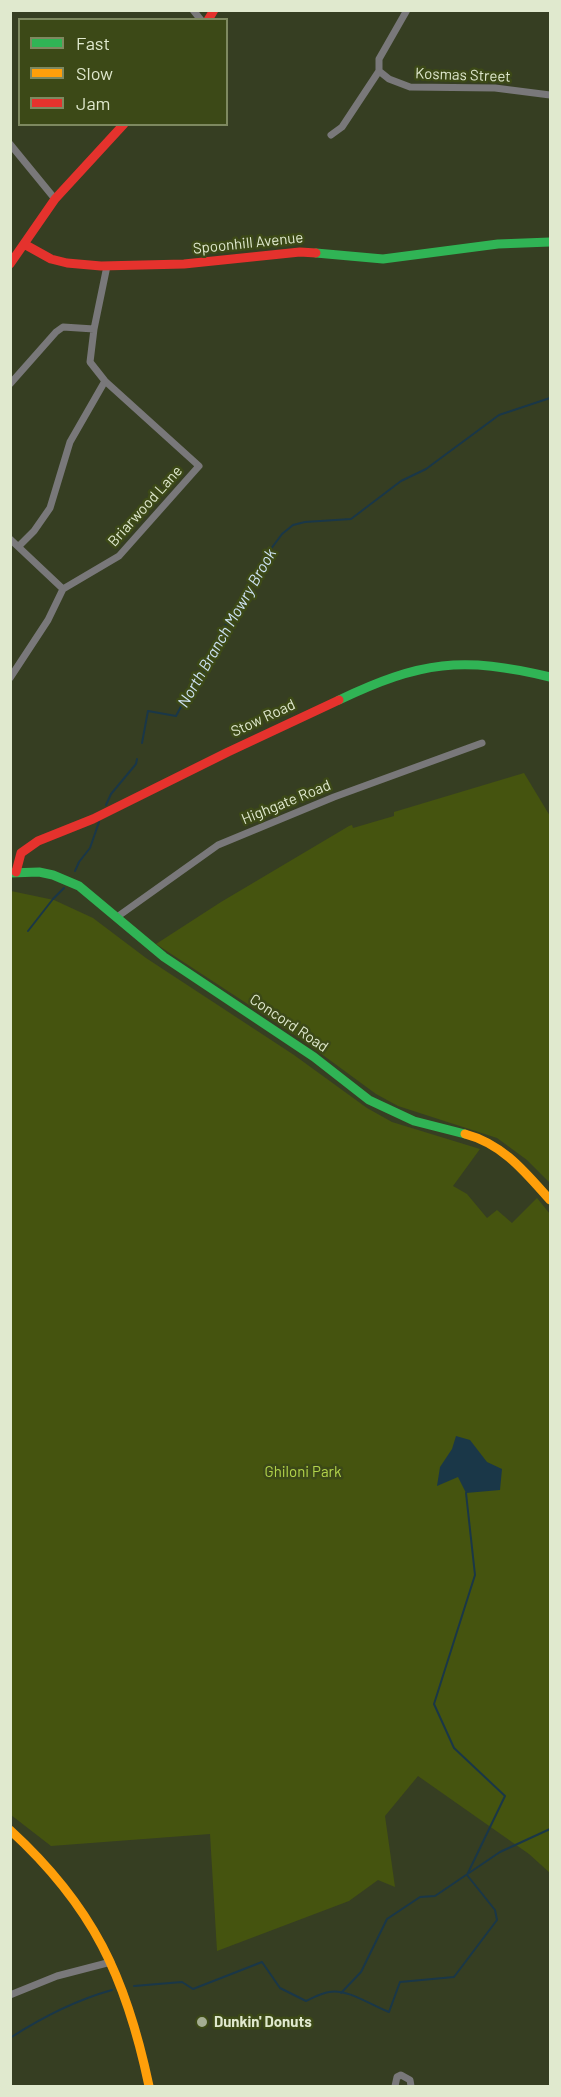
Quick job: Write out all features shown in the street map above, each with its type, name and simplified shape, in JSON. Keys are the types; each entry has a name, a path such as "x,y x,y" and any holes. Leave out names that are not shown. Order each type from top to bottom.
{"street":[{"path":"331,135 342,127 379,72 380,58 407,10"},
{"name":"Kosmas Street","path":"379,72 389,79 410,87 495,88 550,95"},
{"path":"10,264 72,178 122,126"},
{"path":"10,144 55,199"},
{"name":"Spoonhill Avenue","path":"24,244 51,259 67,263 107,266 201,263 300,252 383,258 498,244 550,242"},
{"name":"Briarwood Lane","path":"63,589 119,556 199,466 105,381 90,362 94,329 107,266"},
{"path":"10,384 63,327 94,329"},
{"path":"19,546 34,531 50,508 70,442 105,381"},
{"path":"10,539 63,589 48,620 10,678"},
{"name":"Stow Road","path":"13,873 18,856 23,850 376,682 424,668 457,662 490,664 550,677"},
{"name":"Highgate Road","path":"117,918 218,845 334,797 482,743"},
{"name":"Concord Road","path":"13,873 39,872 67,880 89,894 164,957 314,1057 369,1100 414,1121 479,1138 494,1145 520,1166 550,1200"},
{"path":"10,1830 35,1851 68,1891 94,1929 131,2009 149,2086"},
{"path":"10,1995 57,1976 111,1962"},
{"path":"395,2086 397,2077 401,2075 410,2080 411,2086"}],"green space":[{"path":"524,773 550,816 550,1183 527,1160 497,1138 398,1106 376,1094 301,1039 156,944 221,902 349,826 352,825 353,828 394,816 394,812"},
{"name":"Ghiloni Park","path":"11,891 54,900 93,918 146,958 294,1055 367,1108 392,1122 480,1149 453,1186 467,1194 487,1218 497,1210 512,1223 537,1198 550,1214 550,1873 529,1854 418,1776 385,1816 395,1887 378,1880 349,1901 217,1951 210,1834 51,1846 11,1815"}],"water":[{"path":"456,1436 470,1440 487,1462 502,1469 500,1490 466,1493 458,1477 437,1486 440,1467 452,1449"}],"waterway":[{"name":"North Branch Mowry Brook","path":"142,743 148,711 176,716 185,699 203,676 210,653 225,626 265,557 282,534 293,525 305,522 351,519 401,481 426,469 499,415 550,398"},
{"name":"North Branch Mowry Brook","path":"106,805 111,794 136,764 137,759"},
{"name":"North Branch Mowry Brook","path":"75,871 90,848 99,822"},
{"name":"North Branch Mowry Brook","path":"28,931 64,888"},
{"path":"134,1986 182,1982 193,1989 262,1962 280,1988 306,2001 323,1993 336,1991 351,1995 389,2012 400,1982 454,1977 497,1920 495,1910 467,1875 505,1796 454,1748 434,1704 475,1575 466,1493"},
{"path":"341,1993 361,1972 387,1919 420,1897 435,1896 500,1852 550,1829"},
{"path":"10,2038 59,2010 112,1990"}],"traffic: fast":[{"path":"316,253 383,259 498,244 550,242"},
{"path":"339,700 394,677 442,666 491,666 550,677"},
{"path":"10,873 39,872 79,886 164,957 314,1057 369,1100 414,1121 465,1134"}],"traffic: slow":[{"path":"465,1134 502,1152 522,1169 550,1200"},
{"path":"10,1830 64,1887 102,1946 117,1977 129,2011 149,2086"}],"traffic: jam":[{"path":"209,18 214,10"},
{"path":"10,264 55,199 122,126"},
{"path":"24,244 51,259 101,266 184,264 300,252 316,253"},
{"path":"16,872 21,853 38,841 93,819 339,700"}],"place":[{"name":"Dunkin' Donuts","path":"202,2022"}]}
